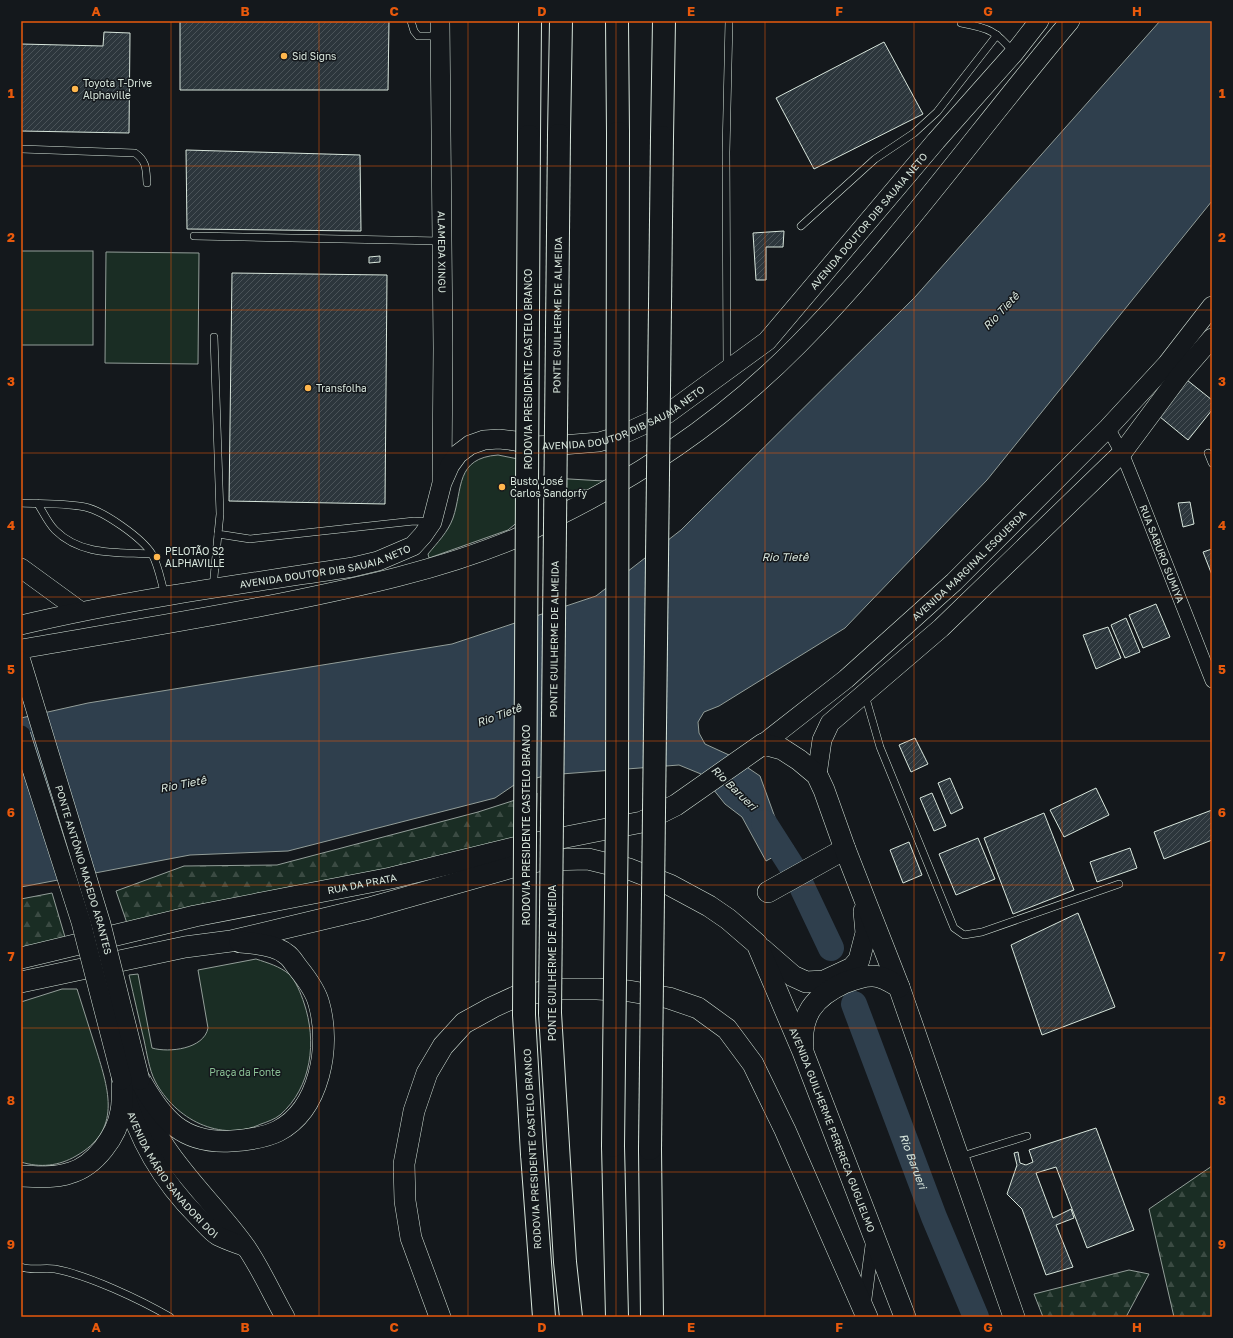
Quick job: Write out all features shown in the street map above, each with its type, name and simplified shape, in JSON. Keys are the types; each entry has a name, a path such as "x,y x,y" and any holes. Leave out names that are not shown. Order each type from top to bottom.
{"highway":[{"name":"RODOVIA PRESIDENTE CASTELO BRANCO","path":"530,21 524,1015 541,1311"},
{"name":"PONTE GUILHERME DE ALMEIDA","path":"561,21 550,1013 564,1262 571,1317"},
{"path":"617,21 617,812 613,1146 617,1317"},
{"path":"652,1317 650,1149 664,21"}],"main road":[{"name":"AVENIDA DOUTOR DIB SAUAIA NETO","path":"21,625 80,611 165,595 353,567 378,561 413,546 423,535 432,522 442,483 450,464 458,454 470,445 484,440 499,439 516,441 528,446 599,442 619,436 667,414 767,342 936,141 1014,53 1039,21"},
{"path":"21,649 244,610 366,585 434,567 497,545 523,534 586,502 632,476 675,448 716,418 796,348 861,277 1070,21"},
{"name":"ALAMEDA XINGU","path":"440,29 443,241 442,483"},
{"name":"AVENIDA MARGINAL ESQUERDA","path":"695,792 759,747 846,679 922,611 1108,428 1167,364 1212,306"},
{"path":"817,775 822,740 830,723 941,628 1122,453 1180,375 1212,338"},
{"path":"528,446 540,465 542,477 542,503 536,527"},
{"path":"21,568 80,611"},
{"name":"PONTE ANTÔNIO MACEDO ARANTES","path":"21,661 101,924 131,1080"},
{"name":"PONTE ANTÔNIO MACEDO ARANTES","path":"21,735 131,1080"},
{"path":"759,747 782,749 817,775 824,790 845,850 863,892 899,987 1014,1317"},
{"name":"RUA DA PRATA","path":"21,958 195,916 391,878 526,845 642,822 676,805 695,792"},
{"path":"768,892 845,850"},
{"name":"AVENIDA GUILHERME PERERECA GUGLIELMO","path":"231,940 369,908 523,864 545,860 588,859 629,869 670,884 694,897 728,919 783,968 806,982 824,981 852,968 859,960 866,933 863,892"},
{"path":"25,982 185,947 231,940 263,945 286,953 306,977 319,1002 324,1037 323,1058 319,1076 310,1098 295,1118 279,1131 264,1137 218,1142 198,1138 176,1127 161,1114 131,1080"},
{"name":"AVENIDA GUILHERME PERERECA GUGLIELMO","path":"757,944 803,1052 905,1317"},
{"path":"803,1052 802,1031 809,1012 820,997 852,980 872,976 888,980 899,987"},
{"path":"440,1317 411,1238 405,1201 404,1164 414,1111 427,1073 443,1046 464,1023 517,996 560,989 629,990 669,998 698,1008 726,1029 753,1064 785,1130 864,1314"},
{"path":"21,1176 44,1177 71,1173 87,1163 106,1146 115,1131 131,1080"},
{"name":"AVENIDA MÁRIO SANADORI DOI","path":"131,1080 163,1142 203,1195 247,1248 284,1317"}],"street":[{"name":"RUA SABURO SUMIYA","path":"1108,428 1122,453 1212,681"},
{"path":"864,1314 873,1236"}],"lane":[{"path":"411,21 414,32 418,36 440,29"},
{"path":"727,371 726,152 729,21"},
{"path":"962,23 986,28 997,35 1014,53"},
{"path":"801,226 875,159 914,133 937,112 997,35"},
{"path":"21,149 135,153 141,157 146,164 147,183"},
{"path":"194,236 443,241"},
{"path":"213,588 220,514 214,337"},
{"path":"1208,453 1212,463"},
{"path":"21,503 85,507 101,512 142,543 151,554 159,572 165,595"},
{"path":"38,504 54,529 72,542 90,550 151,554"},
{"path":"218,534 250,539 414,521 432,522"},
{"path":"865,694 880,747 954,928 964,934 982,932 1119,884"},
{"path":"959,1157 1027,1136"},
{"path":"21,1267 28,1269 54,1269 101,1284 170,1317"}],"green space":[{"path":"21,251 93,251 93,345 21,345"},
{"path":"106,252 199,253 198,364 105,363"},
{"path":"498,455 518,459 535,477 604,481 596,489 569,491 533,500 520,520 508,530 429,558 428,554 451,523 460,486 468,469 474,462 484,457"},
{"path":"537,793 536,836 130,932 116,891 184,866 277,865 478,812"},
{"path":"52,893 65,937 21,949 21,899"},
{"name":"Praça da Fonte","path":"256,959 285,971 292,977 296,984 303,999 308,1018 311,1048 309,1063 299,1091 291,1104 280,1115 245,1129 230,1131 215,1129 200,1124 174,1106 164,1095 155,1081 148,1061 129,975 138,974 152,1048 167,1050 185,1048 200,1041 208,1028 198,970"},
{"path":"62,989 77,989 105,1080 108,1094 106,1122 100,1134 91,1146 76,1156 56,1164 28,1164 21,1162 21,1002"},
{"path":"1212,1166 1212,1317 1174,1317 1149,1209"},
{"path":"1129,1270 1149,1274 1126,1317 1043,1317 1034,1294"}],"water":[{"name":"Rio Tietê","path":"1160,21 1212,21 1212,201 987,480 845,628 719,706 704,712 698,722 699,733 705,744 729,755 760,776 777,823 793,846 766,861 742,817 725,804 701,774 679,765 548,775 517,783 495,798 288,851 190,855 21,887 21,718 88,703 452,644 596,596 681,530 915,297"}],"building":[{"name":"Sid Signs","path":"180,21 389,21 388,90 180,90"},
{"name":"Toyota T-Drive Alphaville","path":"104,32 130,33 129,133 21,131 21,44 103,46"},
{"path":"884,42 923,114 814,169 776,98"},
{"path":"186,150 360,155 361,231 187,229"},
{"path":"784,231 783,247 766,247 766,280 756,280 753,233"},
{"path":"380,256 380,262 369,263 369,257"},
{"name":"Transfolha","path":"232,273 387,275 385,504 229,501"},
{"path":"1182,376 1212,400 1212,410 1188,440 1154,412"},
{"path":"1190,502 1194,524 1183,527 1178,503"},
{"path":"1212,549 1212,575 1203,552"},
{"path":"1156,604 1170,637 1143,648 1129,615"},
{"path":"1126,618 1140,652 1125,658 1111,625"},
{"path":"1108,627 1121,658 1096,669 1083,635"},
{"path":"915,738 928,764 911,772 899,745"},
{"path":"950,778 963,808 951,814 938,783"},
{"path":"1096,788 1109,815 1064,837 1050,810"},
{"path":"932,793 946,826 934,831 920,798"},
{"path":"1212,810 1212,840 1164,859 1154,832"},
{"path":"1044,813 1074,890 1013,914 984,838"},
{"path":"978,838 995,879 956,895 939,854"},
{"path":"909,842 922,875 903,883 890,850"},
{"path":"1130,848 1137,868 1097,882 1090,862"},
{"path":"1078,913 1115,1007 1042,1035 1011,945"},
{"path":"1096,1128 1134,1230 1087,1248 1056,1167 1036,1173 1053,1218 1071,1209 1074,1218 1056,1225 1073,1267 1046,1275 1022,1209 1007,1194 1017,1165 1014,1153 1018,1152 1020,1163 1026,1165 1033,1162 1029,1150"}],"waterway":[{"name":"Rio Barueri","path":"764,823 794,870 831,948"},
{"name":"Rio Barueri","path":"854,1004 934,1217 976,1317"}],"place":[{"name":"Sid Signs","path":"284,56"},
{"name":"Toyota T-Drive Alphaville","path":"75,89"},
{"name":"Transfolha","path":"308,388"},
{"name":"Busto José Carlos Sandorfy","path":"502,487"},
{"name":"PELOTÃO S2 ALPHAVILLE","path":"157,557"}]}
